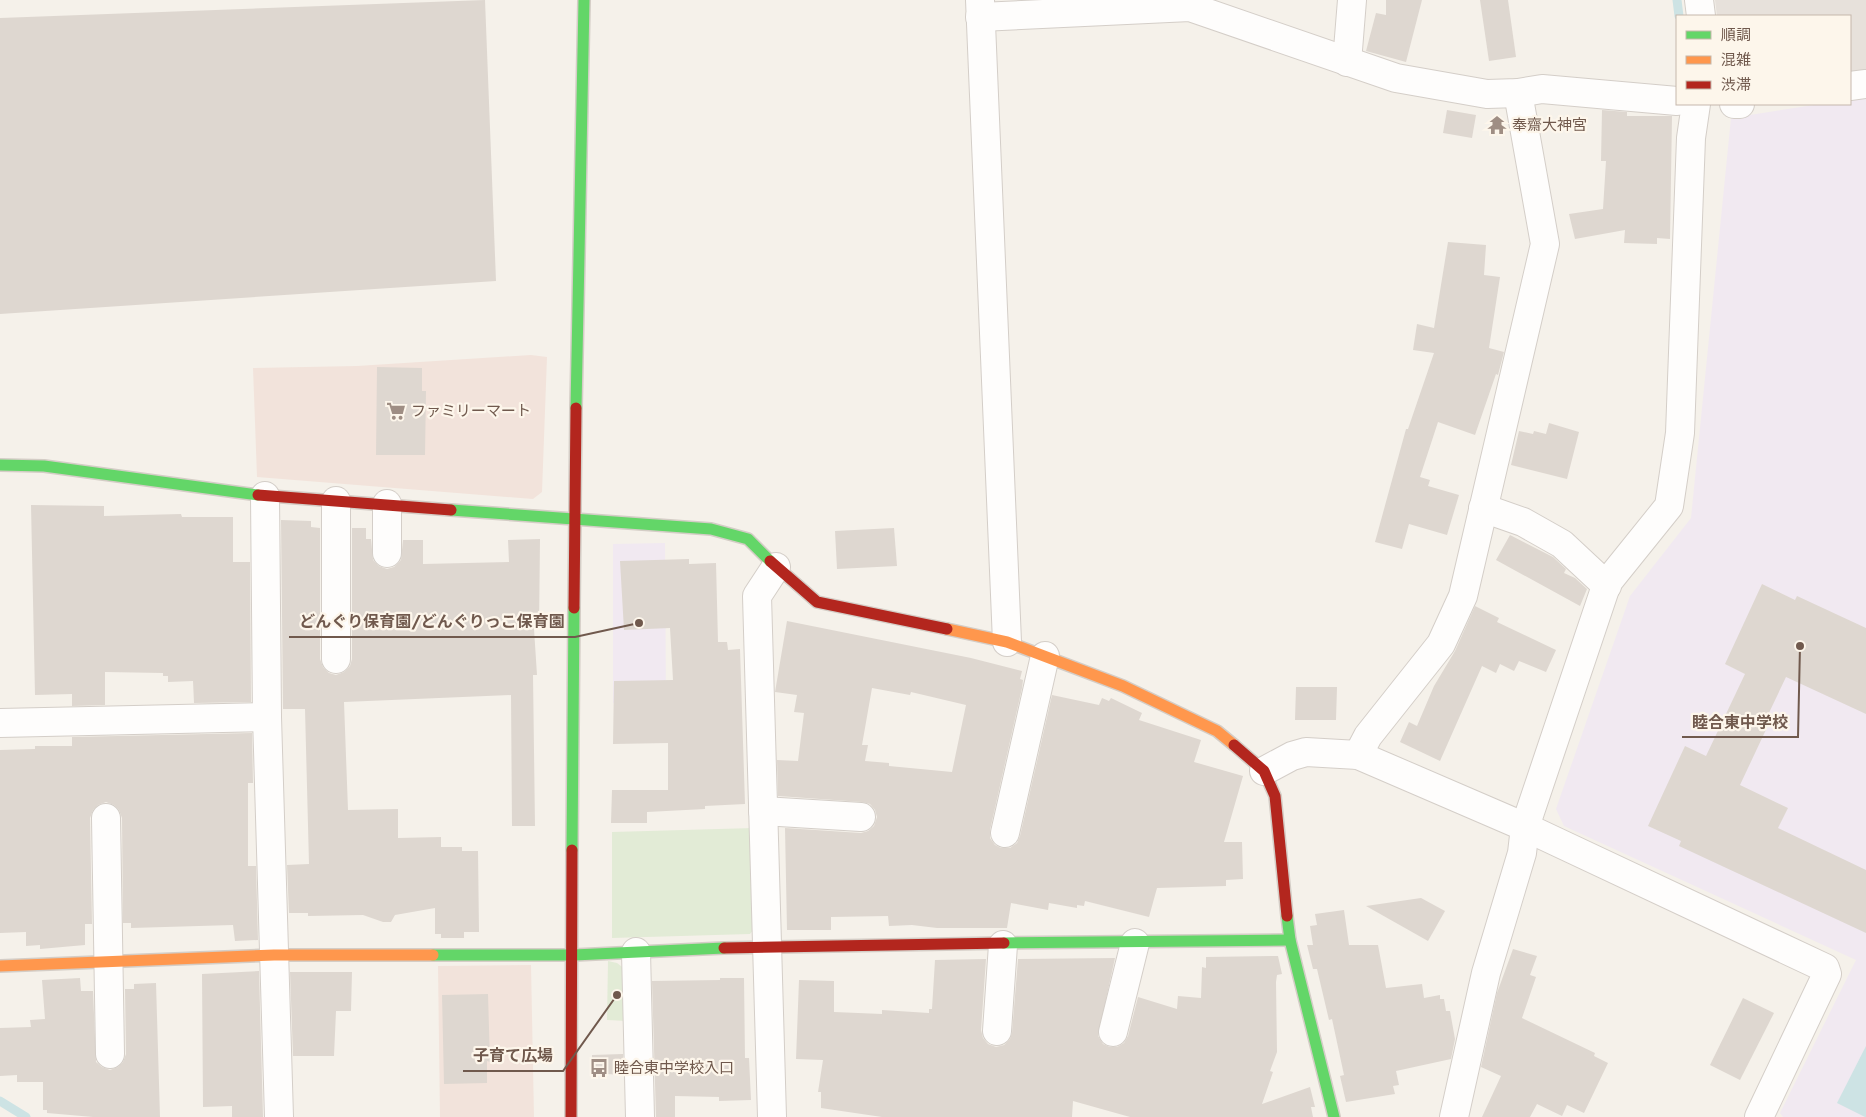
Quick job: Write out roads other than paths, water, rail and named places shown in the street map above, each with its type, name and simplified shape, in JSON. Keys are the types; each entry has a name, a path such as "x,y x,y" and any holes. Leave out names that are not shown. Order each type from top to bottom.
{"street":[{"path":"572,1117 574,517 584,0"},
{"path":"1348,62 1352,0"},
{"path":"1699,0 1701,15"},
{"path":"1007,642 980,8 1190,7 1396,78 1487,94 1518,93 1542,89 1676,101"},
{"path":"1851,86 1866,84"},
{"path":"1358,755 1368,736 1441,644 1464,596 1545,244 1518,93"},
{"path":"1454,1117 1486,973 1522,853 1525,826 1607,583 1669,506 1680,433 1691,138 1696,105"},
{"path":"0,465 44,466 265,496 711,528 748,539 776,567 817,602 1007,642 1123,686 1218,731 1264,771 1275,796 1290,940 1334,1117"},
{"path":"265,496 267,717 279,1117"},
{"path":"336,500 336,659"},
{"path":"387,504 387,553"},
{"path":"1483,508 1523,522 1562,544 1607,586"},
{"path":"772,1117 757,596 776,567"},
{"path":"1005,832 1045,656"},
{"path":"0,723 267,717"},
{"path":"1264,771 1292,756 1306,752 1358,755 1525,826 1824,968 1828,974 1759,1117"},
{"path":"763,811 861,817"},
{"path":"106,818 110,1054"},
{"path":"0,966 274,956 574,955 767,946 1290,940"},
{"path":"1113,1032 1135,943"},
{"path":"997,1031 1003,944"},
{"path":"636,952 640,1117"}],"waterway":[{"path":"1677,0 1679,15"},
{"path":"0,1101 26,1117"}],"place":[{"name":"奉齋大神宮","path":"1497,125"},
{"name":"ファミリーマート","path":"396,411"},
{"name":"どんぐり保育園/どんぐりっこ保育園","path":"639,623"},
{"name":"睦合東中学校","path":"1800,646"},
{"name":"子育て広場","path":"617,995"},
{"name":"睦合東中学校入口","path":"599,1068"}]}
